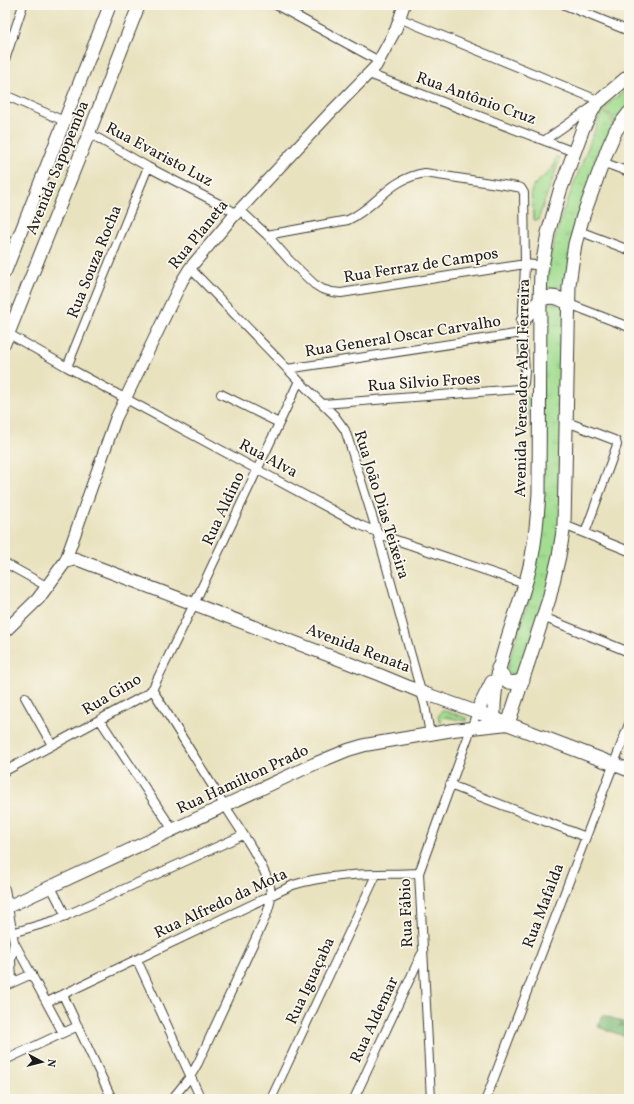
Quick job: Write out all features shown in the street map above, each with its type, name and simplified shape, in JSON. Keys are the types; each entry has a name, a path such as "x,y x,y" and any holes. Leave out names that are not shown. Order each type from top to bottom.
{"main road":[{"name":"Avenida Sapopemba","path":"5,272 110,5"},
{"name":"Avenida Sapopemba","path":"7,338 139,5"},
{"name":"Avenida Vereador Abel Ferreira","path":"494,718 494,700 498,668 525,584 533,550 537,523 539,493 540,301 542,268 548,233 560,191 583,128 598,103 629,76"},
{"path":"508,724 556,572 564,524 569,285 572,263 579,231 602,162 616,130 629,113"},
{"path":"522,327 540,301 549,296 556,296 569,304"},
{"name":"Avenida Renata","path":"70,561 194,604 421,692 478,712 629,770"},
{"name":"Rua Planeta","path":"5,631 38,599 70,561"},
{"path":"498,668 503,678 507,681 515,682 523,680"},
{"path":"478,712 498,668"},
{"name":"Rua Hamilton Prado","path":"7,908 348,750 365,745 430,734 508,724"}],"street":[{"path":"5,60 9,36 23,5"},
{"path":"276,5 379,61"},
{"name":"Rua Planeta","path":"70,561 71,546 116,418 182,281 190,268 238,212 379,61 396,29 404,5"},
{"path":"565,5 629,31"},
{"path":"399,18 598,103"},
{"name":"Rua Antônio Cruz","path":"368,74 574,152"},
{"path":"5,95 64,122"},
{"path":"545,140 598,103"},
{"name":"Rua Evaristo Luz","path":"89,133 148,167 229,209 238,212"},
{"path":"602,162 629,172"},
{"name":"Rua Souza Rocha","path":"67,367 148,167"},
{"path":"267,235 348,220 358,215 399,181 425,172 521,188 524,193 525,264 522,327"},
{"name":"Rua Ferraz de Campos","path":"238,212 267,235 290,261 314,284 322,289 332,292 341,293 525,264 542,268"},
{"path":"579,231 629,250"},
{"name":"Rua João Dias Teixeira","path":"190,268 299,381 334,415 345,430 377,532 428,716 430,734"},
{"path":"569,304 629,327"},
{"name":"Rua General Oscar Carvalho","path":"288,369 522,327"},
{"name":"Rua Silvio Froes","path":"323,404 518,389 524,383 525,371 522,327"},
{"name":"Rua Alva","path":"7,338 67,367 360,525 393,539 525,584"},
{"name":"Rua Aldino","path":"194,604 299,381"},
{"path":"221,394 279,423"},
{"path":"567,422 614,440 617,443 585,533"},
{"path":"564,524 629,551"},
{"path":"5,563 48,587"},
{"name":"Rua Gino","path":"5,771 147,694 158,679 194,604"},
{"path":"543,617 629,652"},
{"path":"152,689 258,860 269,883 272,895 266,916 190,1077 172,1099"},
{"path":"25,697 52,745"},
{"name":"Rua Fábio","path":"431,1099 418,874 478,712"},
{"path":"100,720 173,830"},
{"name":"Rua Mafalda","path":"486,1099 629,724"},
{"path":"450,785 586,837"},
{"path":"12,933 47,924 66,916 243,835"},
{"name":"Rua Alfredo da Mota","path":"47,1002 293,885 311,879 343,875 418,874"},
{"name":"Rua Iguaçaba","path":"271,1099 376,875"},
{"path":"51,887 66,916"},
{"path":"5,889 7,908 14,942 63,1033"},
{"path":"14,942 9,984 32,974"},
{"name":"Rua Aldemar","path":"354,1099 422,953"},
{"path":"136,960 201,1099"},
{"path":"63,995 112,1099"},
{"path":"5,1060 78,1026"}],"green space":[{"path":"629,87 629,111 616,122 604,107"},
{"path":"603,109 616,126 564,289 545,287 552,249 563,212"},
{"path":"556,156 560,158 538,220 534,220 531,192 533,186 553,168"},
{"path":"542,303 565,303 562,523 545,607 518,676 506,673 517,634 531,595 543,517"},
{"path":"529,397 528,419 521,419 519,398"},
{"path":"442,710 467,718 467,721 445,717 440,722 438,717"},
{"path":"603,1015 629,1024 629,1038 598,1027"}]}
